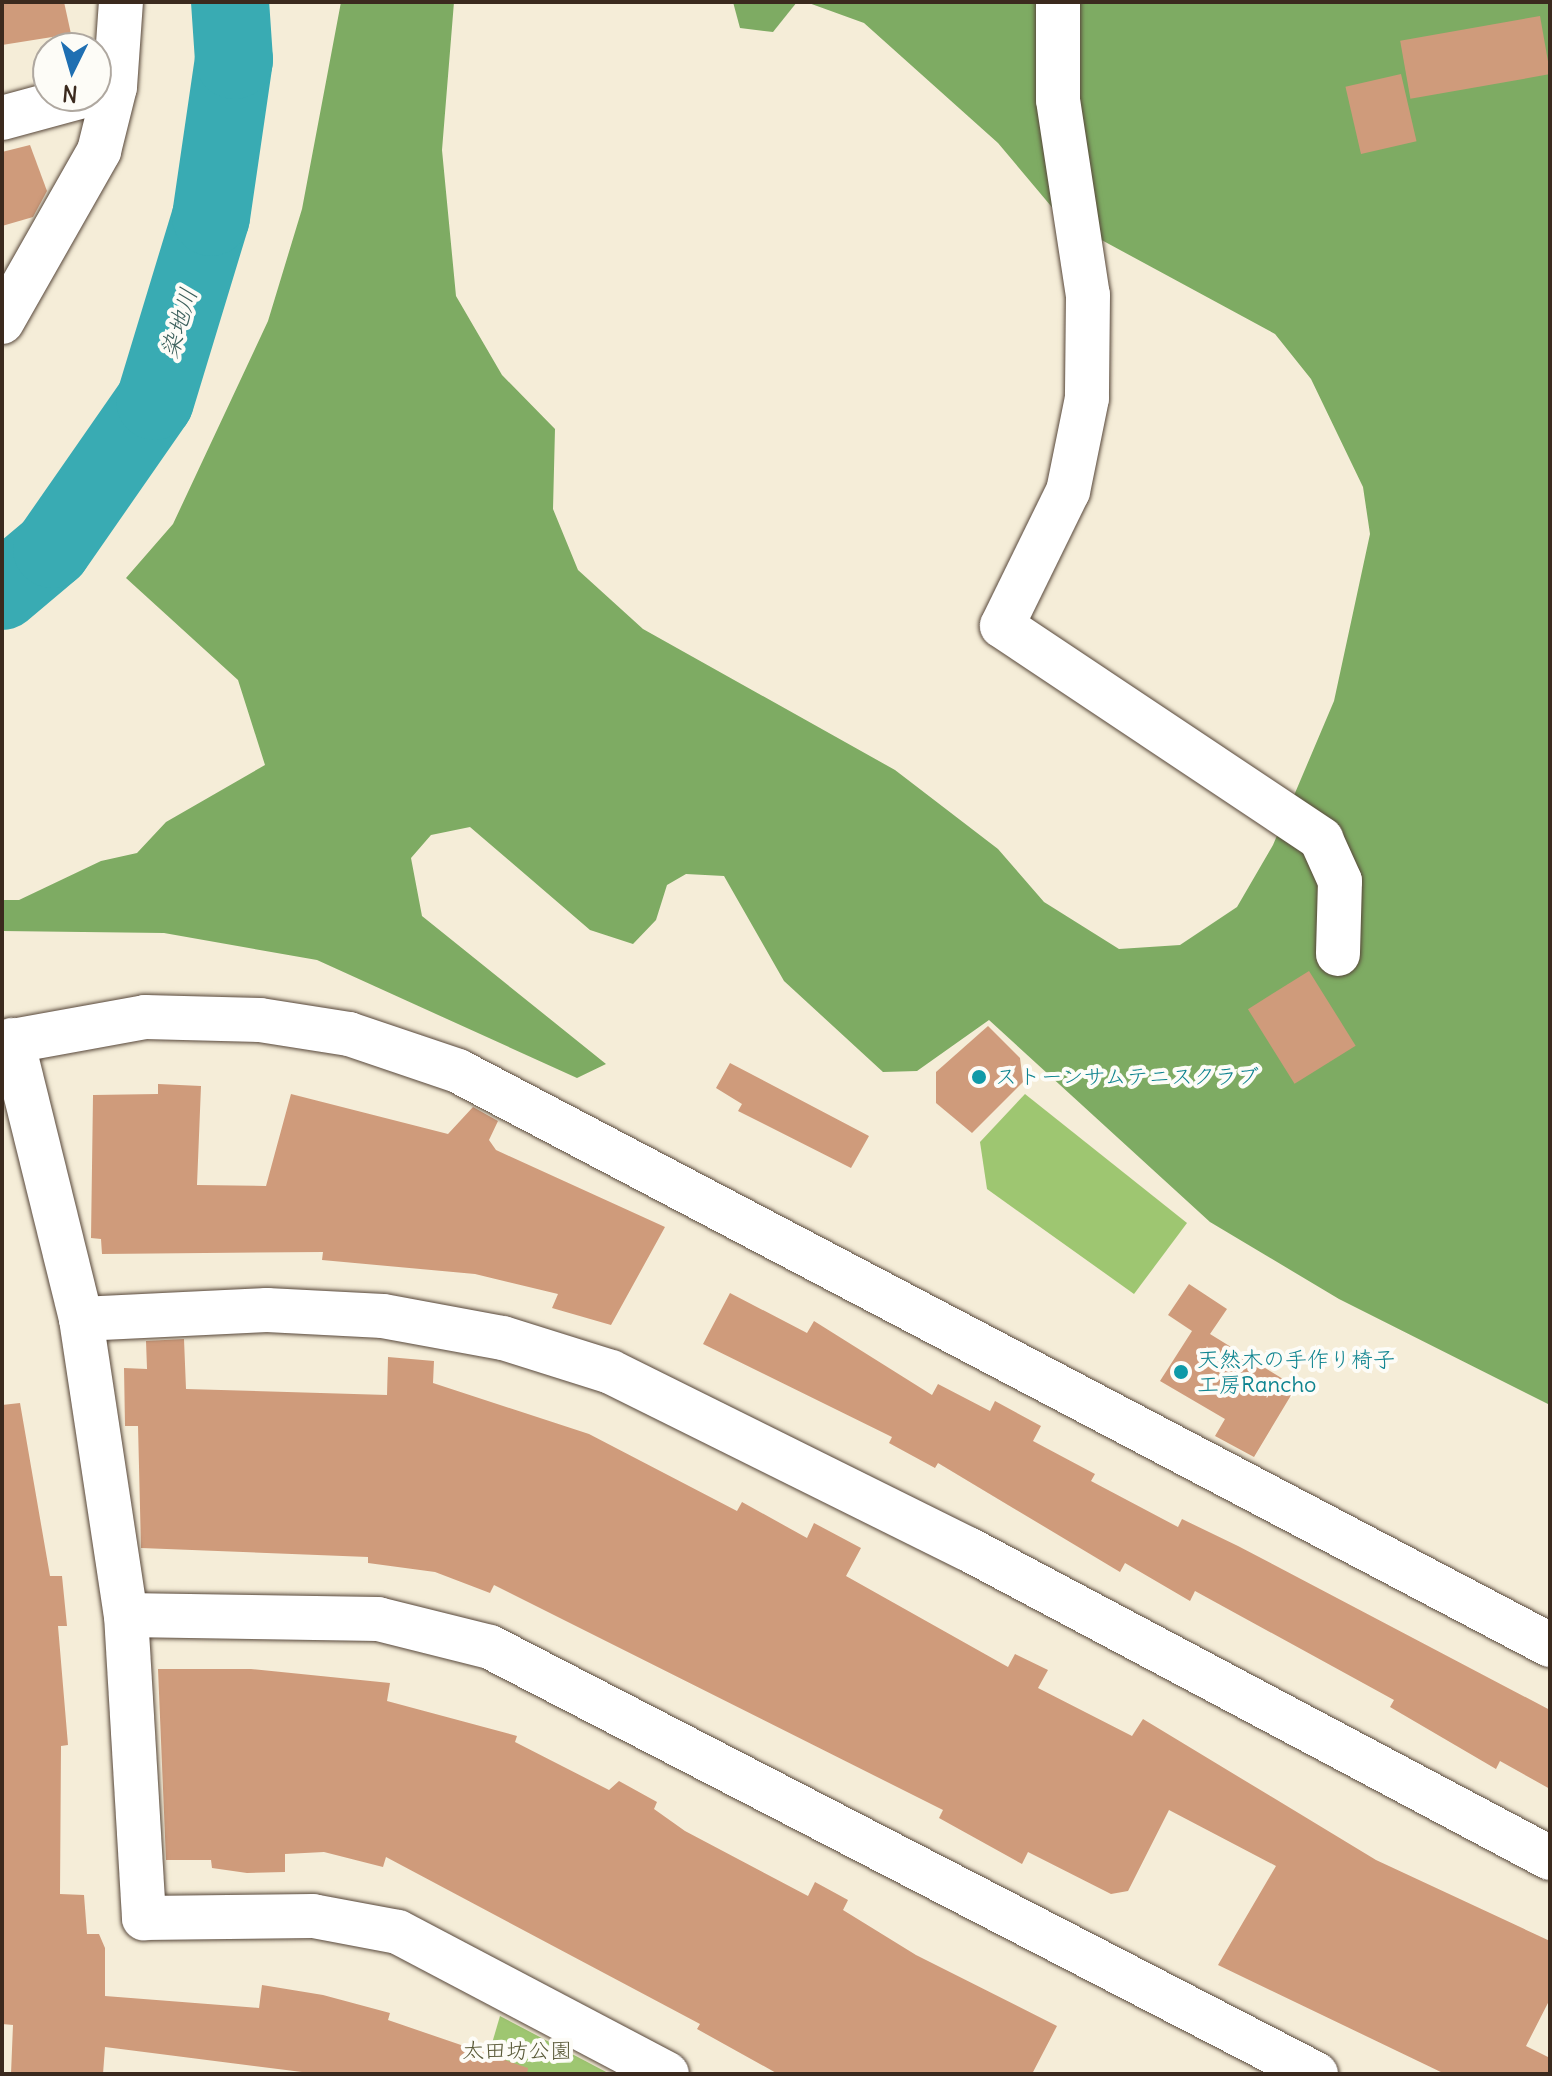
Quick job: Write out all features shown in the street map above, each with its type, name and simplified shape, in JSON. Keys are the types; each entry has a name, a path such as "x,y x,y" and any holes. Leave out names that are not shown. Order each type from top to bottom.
{"street":[{"path":"112,37 121,2"},
{"path":"1058,2 1058,100 1088,295 1087,398 1068,491 1002,626 1321,839 1340,881 1338,954"},
{"path":"2,118 32,110"},
{"path":"2,322 94,163 97,112"},
{"path":"667,2074 398,1932 313,1916 144,1918 126,1615 81,1319 7,1041 145,1017 260,1020 349,1034 458,1071 1550,1645"},
{"path":"81,1319 267,1310 383,1316 503,1338 611,1372 955,1542 1550,1858"},
{"path":"126,1615 378,1619 490,1647 624,1710 1316,2074"}],"green space":[{"path":"341,2 454,2 442,150 456,296 502,375 555,429 553,509 578,570 643,629 895,770 998,849 1044,902 1119,949 1180,945 1237,907 1273,845 1334,701 1370,534 1363,487 1311,379 1275,334 1061,218 998,143 864,23 806,2 1550,2 1550,1405 1339,1299 1210,1222 989,1020 917,1071 883,1072 784,981 724,876 686,874 667,885 656,920 633,944 590,930 470,827 431,835 411,858 422,916 606,1064 577,1078 317,960 164,933 2,931 2,900 19,900 101,861 137,853 166,822 265,765 238,680 126,578 173,524 268,321 302,209"},
{"path":"733,2 797,2 773,32 740,28"},
{"path":"1025,1094 1187,1223 1134,1294 987,1189 980,1142"},
{"name":"太田坊公園","path":"500,2016 610,2074 483,2074"}],"building":[{"path":"2,2 64,2 71,32 32,32 32,40 2,45"},
{"path":"1540,16 1550,74 1410,99 1400,41"},
{"path":"1401,74 1417,141 1361,154 1345,87"},
{"path":"30,145 47,191 33,217 2,226 2,152"},
{"path":"1309,971 1356,1046 1295,1084 1248,1009"},
{"name":"ストーンサムテニスクラブ","path":"988,1026 1020,1058 1023,1082 972,1133 936,1103 936,1072"},
{"path":"730,1063 869,1136 851,1168 738,1111 742,1104 716,1088"},
{"path":"158,1084 201,1086 197,1185 266,1186 291,1094 448,1134 473,1107 498,1121 489,1140 496,1150 665,1227 611,1325 552,1308 558,1294 475,1274 322,1260 323,1252 102,1254 101,1239 91,1238 93,1095 158,1094"},
{"path":"1189,1284 1227,1309 1210,1334 1296,1387 1254,1457 1215,1436 1225,1419 1160,1381 1192,1331 1168,1315"},
{"path":"730,1293 807,1333 814,1321 932,1395 938,1384 990,1411 995,1401 1041,1426 1033,1441 1095,1474 1091,1481 1178,1527 1182,1519 1238,1546 1550,1710 1550,1789 1500,1761 1496,1769 1390,1707 1394,1700 1195,1591 1190,1601 1125,1563 1120,1572 938,1463 935,1468 889,1443 892,1437 703,1344"},
{"path":"184,1339 186,1389 387,1395 388,1357 434,1361 433,1383 589,1434 737,1511 742,1502 807,1538 814,1523 861,1548 846,1576 1008,1667 1015,1654 1048,1670 1038,1688 1132,1736 1143,1719 1376,1860 1550,1941 1550,1999 1526,2046 1550,2058 1550,2074 1445,2074 1218,1965 1276,1866 1169,1810 1128,1891 1111,1894 1028,1852 1022,1864 939,1818 943,1810 494,1585 490,1593 435,1572 368,1563 368,1557 141,1548 138,1426 125,1426 124,1368 147,1369 146,1341"},
{"path":"20,1403 50,1576 62,1576 67,1626 58,1626 68,1745 61,1746 60,1894 84,1895 87,1934 99,1934 105,1948 105,1996 259,2008 262,1985 323,1995 390,2013 388,2020 528,2068 527,2074 318,2074 105,2047 103,2074 11,2074 13,2025 2,2024 2,1405"},
{"path":"158,1669 251,1669 390,1683 387,1701 517,1736 515,1742 609,1790 619,1781 657,1802 654,1809 685,1831 808,1896 815,1882 848,1900 843,1910 916,1955 1057,2026 1032,2074 778,2074 697,2029 700,2024 386,1857 383,1867 324,1852 285,1854 285,1872 247,1873 212,1868 211,1860 166,1860"}],"waterway":[{"name":"染地川","path":"2,591 52,549 155,401 211,217 234,60 230,2"}],"place":[{"name":"ストーンサムテニスクラブ","path":"979,1077"},
{"name":"天然木の手作り椅子 工房Rancho","path":"1181,1372"}]}
